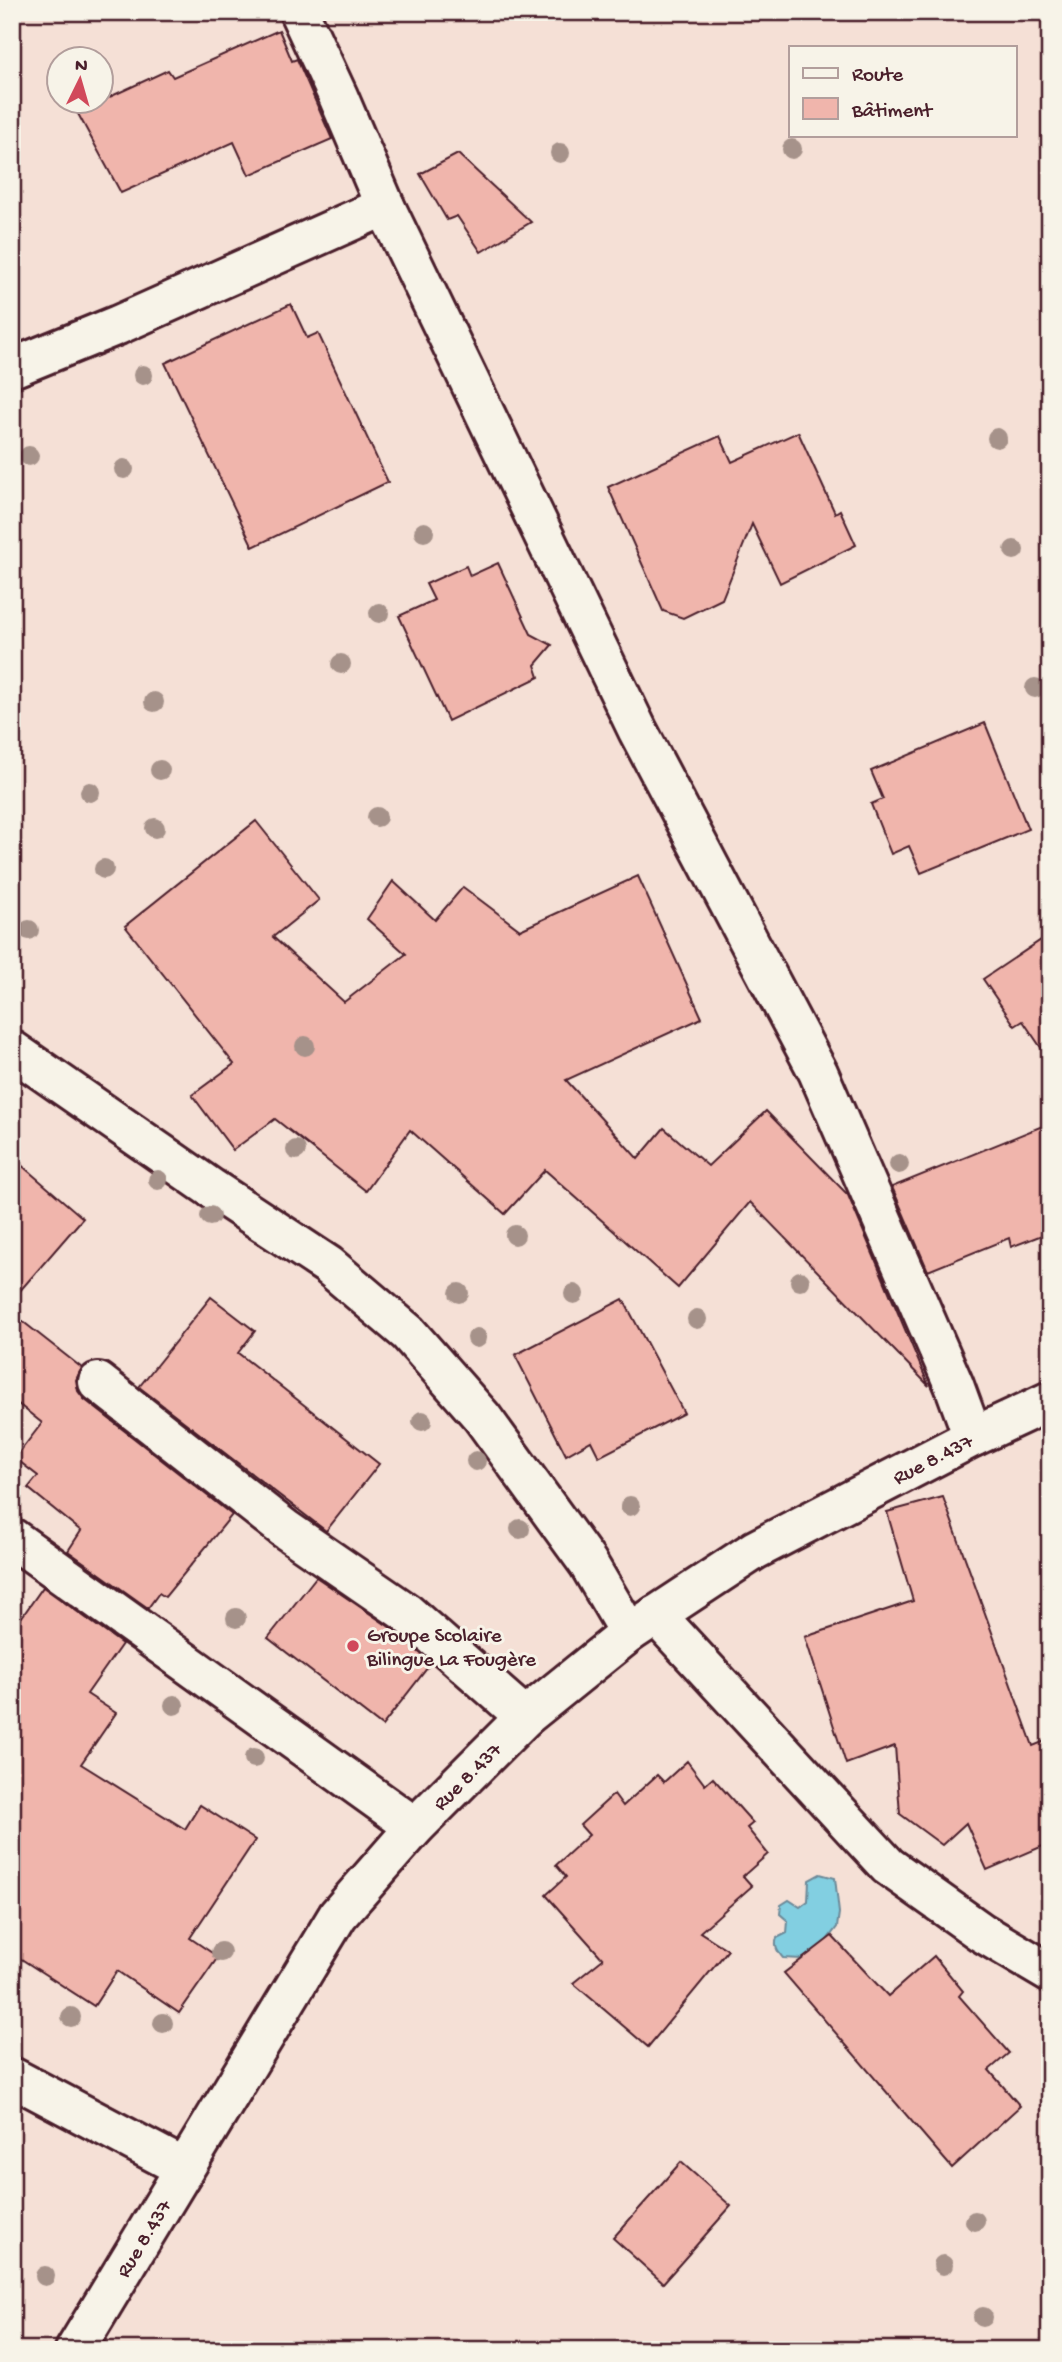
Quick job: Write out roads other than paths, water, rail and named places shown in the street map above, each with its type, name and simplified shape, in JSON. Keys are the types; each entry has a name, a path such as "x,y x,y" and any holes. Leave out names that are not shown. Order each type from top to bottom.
{"street":[{"path":"299,12 385,206 638,731 818,1072 954,1385 973,1437"},
{"path":"12,368 385,206"},
{"path":"12,1051 328,1265 408,1333 482,1417 588,1563 642,1624 888,1866 981,1932 1050,1973"},
{"path":"98,1382 285,1529 407,1613 525,1717"},
{"name":"Rue 8.437","path":"75,2350 338,1915 415,1827 525,1717 642,1624 754,1550 973,1437 1050,1401"},
{"path":"12,1538 415,1827"},
{"path":"12,2077 184,2168"}],"water":[{"path":"820,1874 835,1878 839,1913 837,1927 820,1949 802,1959 783,1958 776,1944 777,1938 787,1933 788,1921 780,1914 781,1905 789,1900 800,1907 808,1901 809,1880"}],"place":[{"name":"Groupe Scolaire Bilingue La Fougère","path":"353,1646"}]}
